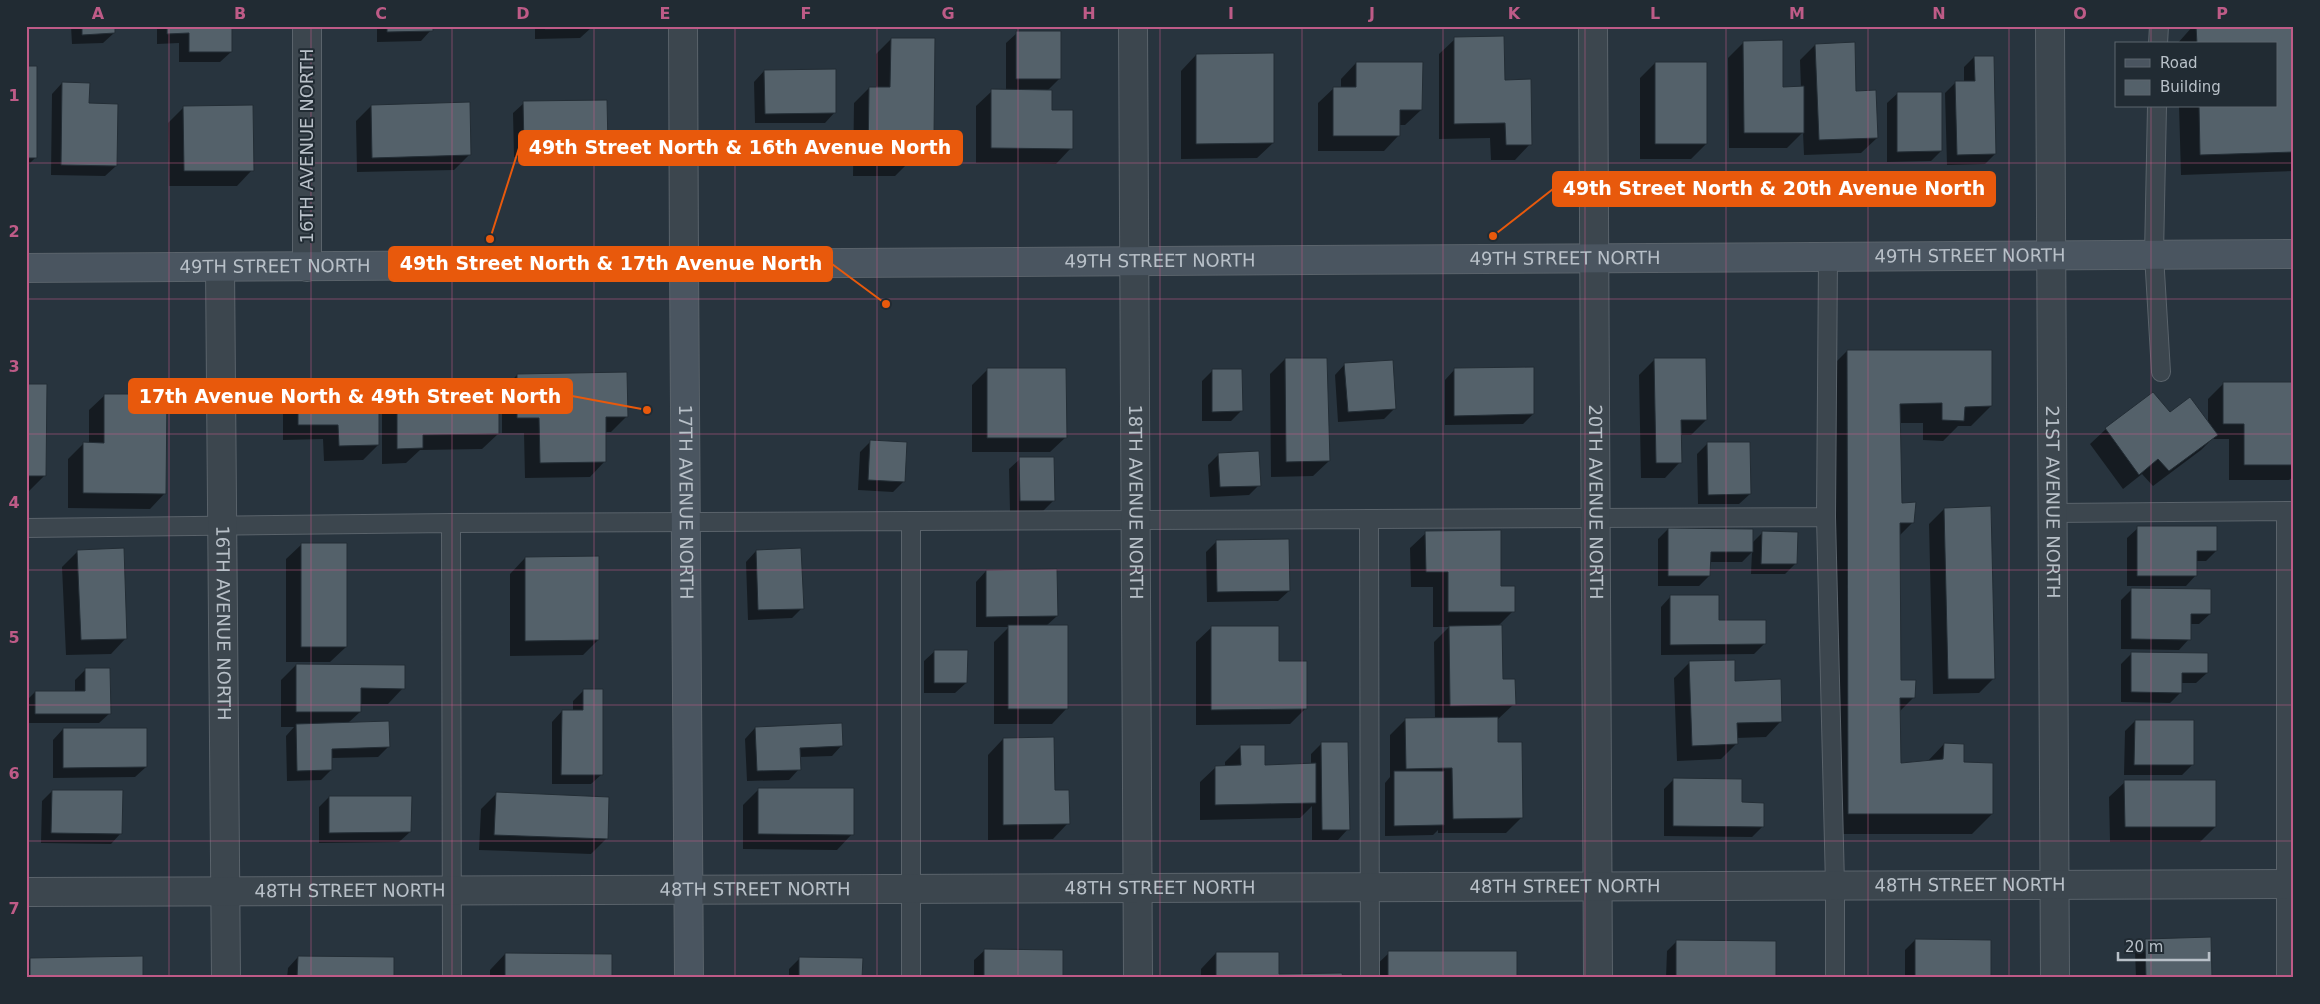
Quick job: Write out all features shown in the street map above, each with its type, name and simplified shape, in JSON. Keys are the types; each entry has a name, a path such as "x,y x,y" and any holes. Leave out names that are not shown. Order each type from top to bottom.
{"main road":[{"name":"49TH STREET NORTH","path":"26,268 2294,254"},
{"name":"17TH AVENUE NORTH","path":"684,264 689,978"}],"street":[{"name":"16TH AVENUE NORTH","path":"307,26 307,267"},
{"name":"17TH AVENUE NORTH","path":"683,26 684,264"},
{"name":"18TH AVENUE NORTH","path":"1133,26 1138,978"},
{"name":"20TH AVENUE NORTH","path":"1593,26 1598,978"},
{"name":"21ST AVENUE NORTH","path":"2050,26 2055,978"},
{"name":"16TH AVENUE NORTH","path":"220,268 226,978"},
{"name":"48TH STREET NORTH","path":"26,892 2290,884"}],"lane":[{"path":"2158,42 2159,26"},
{"path":"2157,108 2154,255 2161,372"},
{"path":"1828,258 1826,517 1835,885 1835,978"},
{"path":"2053,513 2290,511 2290,884 2286,978"},
{"path":"26,528 451,523 1826,517"},
{"path":"1369,520 1370,978"},
{"path":"911,521 911,978"},
{"path":"451,523 452,978"}],"building":[{"path":"82,26 115,26 115,33 82,35"},
{"path":"167,26 232,26 232,52 189,52 189,33 167,34"},
{"path":"387,26 433,26 433,31 387,32"},
{"path":"545,26 592,26 592,28 545,29"},
{"path":"2196,26 2294,26 2294,152 2200,155 2199,108 2278,108 2278,42 2197,42"},
{"path":"1016,31 1061,31 1061,79 1016,79"},
{"path":"1504,36 1505,80 1531,79 1532,145 1506,145 1505,123 1454,124 1454,37"},
{"path":"891,38 935,38 934,136 912,136 912,161 868,161 869,87 890,87"},
{"path":"1783,40 1783,87 1804,86 1804,133 1744,133 1743,41"},
{"path":"1855,42 1856,91 1876,90 1878,138 1819,140 1815,44"},
{"path":"1274,53 1274,143 1196,144 1196,54"},
{"path":"1974,56 1994,56 1996,154 1957,155 1955,81 1975,81"},
{"path":"1356,62 1423,62 1422,110 1400,110 1400,136 1333,136 1333,87 1356,87"},
{"path":"1655,62 1707,62 1707,144 1655,144"},
{"path":"26,66 37,66 37,158 26,158"},
{"path":"836,69 836,113 765,114 764,70"},
{"path":"62,82 90,83 89,103 118,104 117,166 61,165"},
{"path":"991,89 1052,90 1052,110 1073,110 1073,149 991,148"},
{"path":"1897,92 1942,92 1942,151 1897,152"},
{"path":"607,100 608,145 524,147 523,101"},
{"path":"470,102 471,155 372,158 371,105"},
{"path":"253,105 254,171 184,171 183,106"},
{"path":"1847,350 1992,350 1992,406 1965,407 1964,421 1942,420 1942,403 1900,404 1902,503 1916,502 1914,523 1900,523 1901,680 1916,680 1915,698 1900,698 1901,763 1943,759 1944,743 1964,744 1964,762 1993,763 1993,814 1848,814"},
{"path":"1285,358 1327,358 1330,461 1286,462"},
{"path":"1654,358 1706,358 1707,420 1681,420 1682,463 1656,463"},
{"path":"1393,360 1396,409 1348,412 1344,363"},
{"path":"1534,367 1534,414 1454,416 1454,368"},
{"path":"987,368 1066,368 1067,438 987,438"},
{"path":"1212,369 1242,369 1243,411 1212,412"},
{"path":"627,372 628,417 606,417 606,462 540,463 539,418 517,418 517,374"},
{"path":"379,381 379,445 339,446 338,425 298,425 298,383"},
{"path":"473,382 473,404 499,404 499,434 423,435 423,448 397,449 397,383"},
{"path":"2223,382 2294,382 2294,465 2244,465 2244,424 2223,424"},
{"path":"26,384 47,384 46,476 26,476"},
{"path":"2153,392 2170,412 2190,397 2218,435 2169,471 2158,459 2139,475 2105,428"},
{"path":"104,394 167,394 166,494 83,493 83,442 104,443"},
{"path":"870,440 907,442 905,482 868,480"},
{"path":"1707,442 1750,442 1751,494 1708,495"},
{"path":"1259,451 1261,486 1220,487 1218,453"},
{"path":"1019,457 1054,457 1055,501 1020,501"},
{"path":"1991,506 1995,679 1948,679 1944,508"},
{"path":"2137,526 2217,526 2217,551 2197,551 2197,576 2137,576"},
{"path":"1668,528 1753,529 1753,552 1711,552 1710,576 1668,576"},
{"path":"1501,530 1501,586 1515,586 1515,612 1448,612 1448,572 1426,572 1425,531"},
{"path":"1762,531 1798,532 1797,564 1761,564"},
{"path":"1289,539 1290,591 1217,592 1216,540"},
{"path":"301,543 347,543 347,647 301,647"},
{"path":"124,548 127,639 81,640 77,550"},
{"path":"801,548 804,609 758,610 756,550"},
{"path":"599,556 599,640 525,641 525,557"},
{"path":"1057,569 1058,616 986,617 986,570"},
{"path":"2131,588 2211,589 2211,614 2191,614 2191,640 2131,639"},
{"path":"1670,595 1719,595 1719,620 1766,620 1766,644 1670,645"},
{"path":"1008,625 1068,625 1068,709 1008,709"},
{"path":"1502,625 1503,679 1515,679 1516,705 1450,706 1449,626"},
{"path":"1211,626 1279,626 1279,661 1307,661 1307,709 1211,710"},
{"path":"934,650 968,650 967,683 934,683"},
{"path":"2131,652 2208,653 2208,673 2182,673 2182,693 2131,692"},
{"path":"1735,660 1735,681 1781,679 1782,722 1737,723 1738,744 1692,746 1689,661"},
{"path":"296,664 405,665 405,689 361,688 361,712 296,712"},
{"path":"85,668 110,668 111,714 35,714 35,691 85,691"},
{"path":"583,689 603,689 603,775 561,775 562,710 583,710"},
{"path":"1498,717 1498,742 1522,742 1523,818 1453,819 1452,768 1406,769 1405,718"},
{"path":"2135,720 2194,720 2194,765 2134,765"},
{"path":"389,721 390,747 332,749 332,770 297,771 296,724"},
{"path":"842,723 843,746 800,748 801,770 757,771 755,727"},
{"path":"63,728 147,728 147,767 63,768"},
{"path":"1054,737 1055,790 1069,790 1070,824 1003,825 1003,738"},
{"path":"1321,742 1348,742 1350,830 1322,830"},
{"path":"1240,745 1265,745 1265,765 1316,763 1316,803 1215,805 1215,766 1241,765"},
{"path":"1394,771 1444,771 1444,825 1394,826"},
{"path":"1673,778 1742,779 1742,802 1764,803 1764,827 1673,826"},
{"path":"2124,780 2216,780 2216,827 2125,827"},
{"path":"758,788 854,788 854,835 758,834"},
{"path":"52,790 123,790 122,834 51,833"},
{"path":"496,792 609,797 608,839 494,835"},
{"path":"329,796 412,796 411,832 329,833"},
{"path":"2211,937 2212,978 2146,978 2145,939"},
{"path":"1915,939 1991,940 1991,978 1915,978"},
{"path":"1676,940 1776,941 1776,978 1676,978"},
{"path":"984,949 1063,950 1063,978 984,978"},
{"path":"1388,951 1517,951 1517,978 1388,978"},
{"path":"1216,952 1279,952 1279,974 1342,973 1343,978 1216,978"},
{"path":"505,953 612,954 612,978 505,978"},
{"path":"143,956 143,978 30,978 30,958"},
{"path":"298,956 394,957 394,978 297,978"},
{"path":"799,957 863,958 862,978 799,978"}],"place":[{"name":"49th Street North & 20th Avenue North","path":"1493,236"},
{"name":"49th Street North & 16th Avenue North","path":"490,239"},
{"name":"49th Street North & 17th Avenue North","path":"886,304"},
{"name":"17th Avenue North & 49th Street North","path":"647,410"}]}
